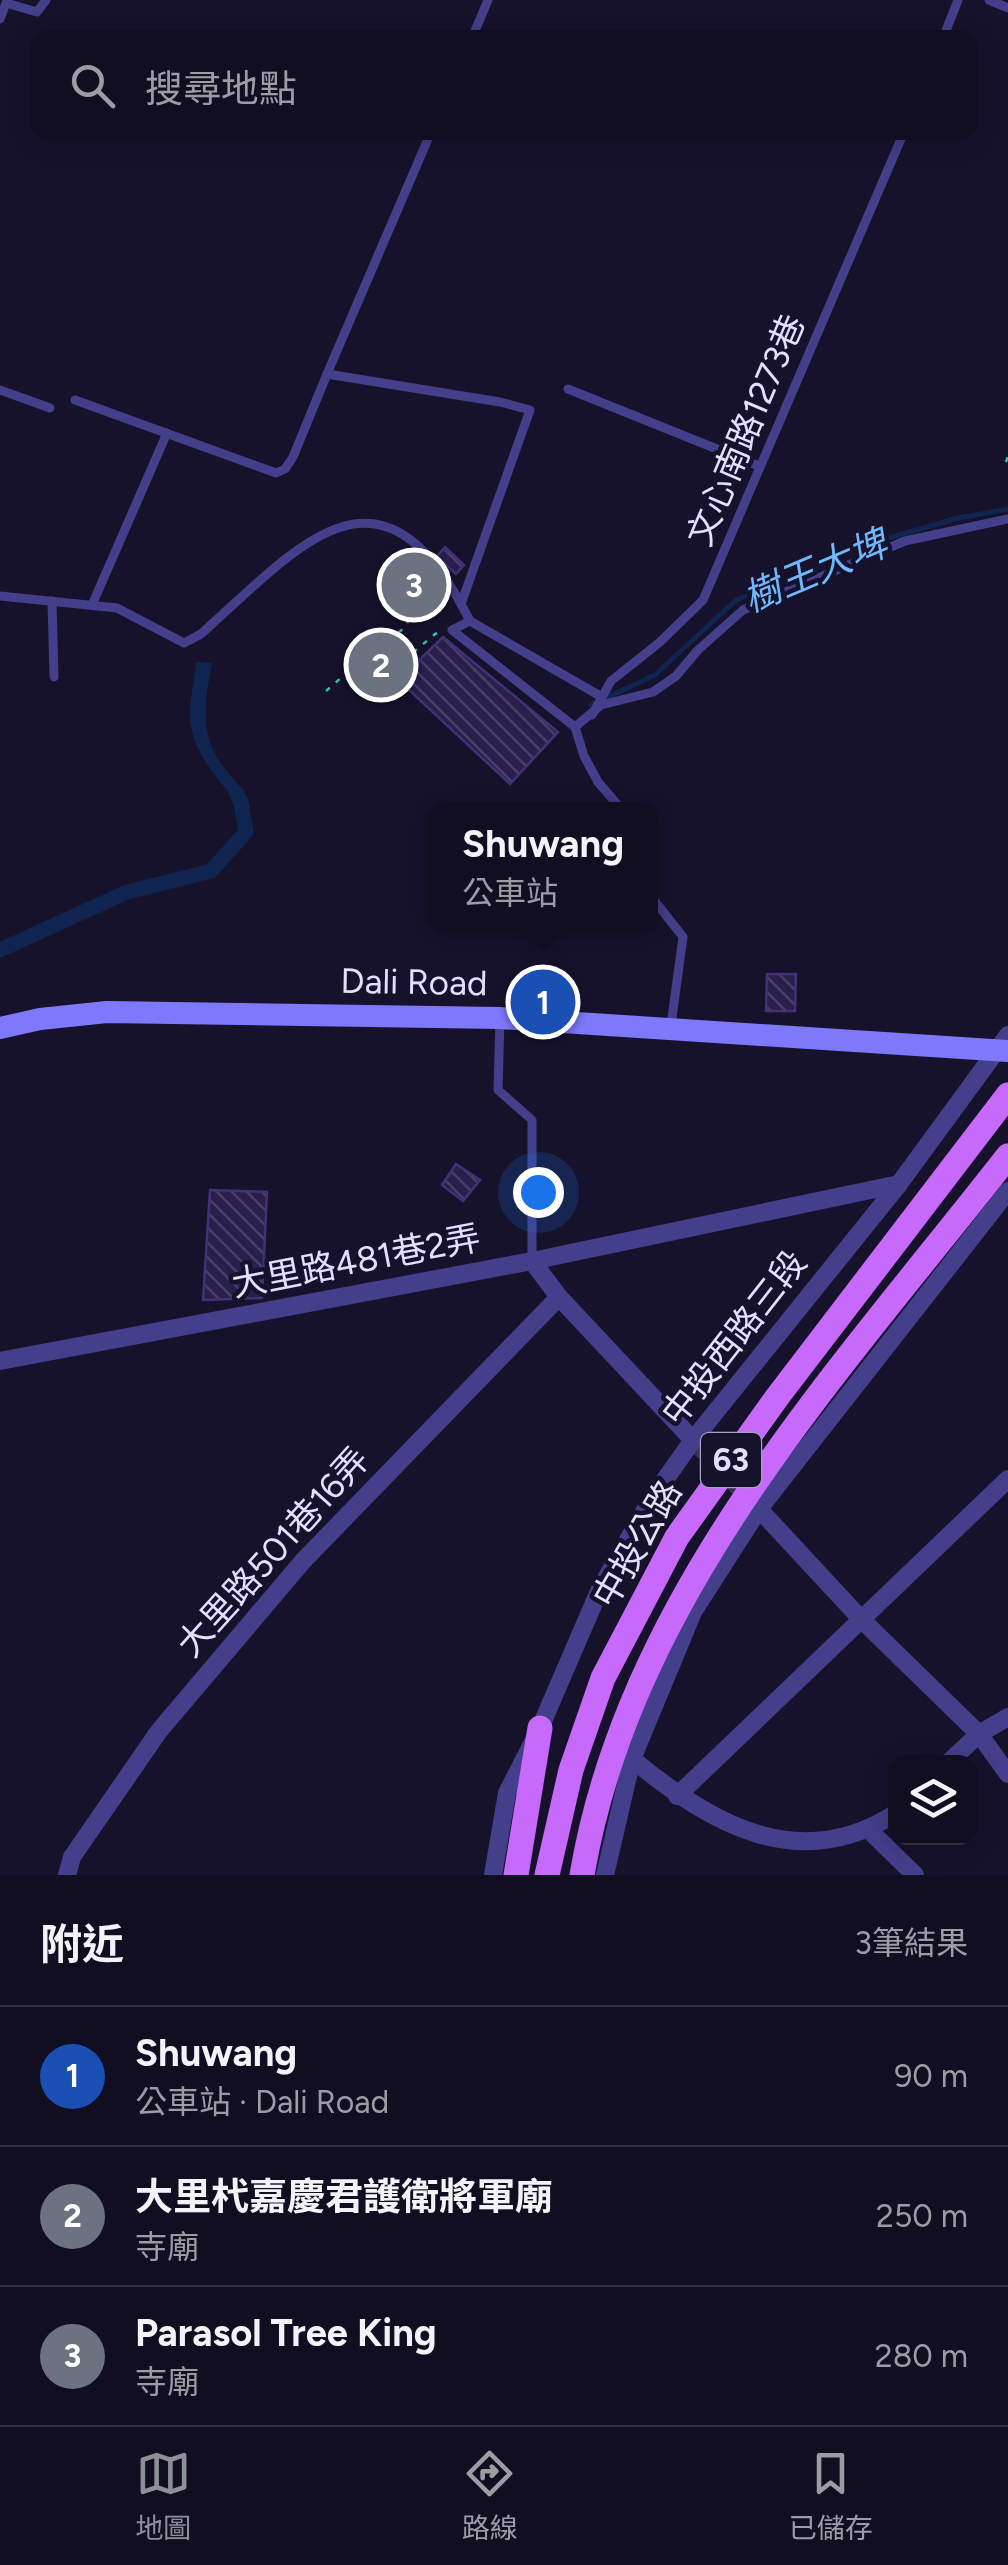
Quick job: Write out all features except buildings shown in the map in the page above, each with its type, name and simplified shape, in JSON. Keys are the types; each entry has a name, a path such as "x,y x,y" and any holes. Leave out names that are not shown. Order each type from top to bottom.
{"main road":[{"name":"中投公路","path":"548,1875 571,1770 604,1678 676,1536 1008,1095"},
{"name":"中投公路","path":"582,1875 613,1751 688,1587 761,1472 1008,1156"},
{"path":"516,1875 540,1728"}],"street":[{"name":"Dali Road","path":"0,1028 107,1012 500,1018 1003,1045"},
{"name":"中投西路三段","path":"493,1875 507,1793 540,1728 600,1588 652,1498 693,1440 899,1184 1003,1045"},
{"name":"大里路481巷2弄","path":"0,1361 532,1261 899,1184"},
{"path":"606,1875 632,1759 694,1612 759,1509 1008,1191"},
{"path":"532,1261 559,1296 693,1440"},
{"name":"大里路501巷16弄","path":"66,1875 72,1857 158,1730 190,1692 303,1561 559,1296"},
{"path":"677,1796 1008,1479"},
{"path":"759,1509 861,1619 979,1734 1008,1774"},
{"path":"956,1755 979,1734 1008,1716"},
{"path":"632,1759 708,1822 780,1852 810,1855 842,1850 874,1834 888,1821"},
{"path":"874,1834 915,1875"}],"lane":[{"path":"0,19 6,4 37,12 46,0"},
{"path":"475,30 488,0"},
{"path":"946,30 958,0"},
{"path":"989,0 1008,8"},
{"path":"75,400 276,472 285,470 428,140"},
{"name":"文心南路1273巷","path":"592,714 611,681 660,642 703,600 901,140"},
{"path":"328,374 530,410 461,604"},
{"path":"568,389 759,466"},
{"path":"0,390 50,408"},
{"path":"92,605 167,433"},
{"path":"575,727 602,705 653,692 676,676 742,610 905,541 1008,519"},
{"path":"0,596 117,608 184,643 201,634 296,549 327,532 370,521 400,532 434,560 470,622 602,697"},
{"path":"52,601 54,677"},
{"path":"470,622 452,630 575,727 584,756 615,802"},
{"path":"658,905 683,937 671,1028"},
{"path":"500,1018 498,1090 532,1120 532,1261"}],"path":[{"path":"1006,462 1008,456"},
{"path":"351,673 363,652 399,633 409,623 410,615 392,590 434,560"},
{"path":"326,691 333,683 358,672 370,682 384,684 407,668 402,661 434,634 452,630"}],"water":[{"path":"196,662 212,663 207,733 217,758 245,795 242,808 209,767 192,731 190,711"}],"waterway":[{"name":"樹王大埤","path":"591,705 655,675 736,600 882,540 954,519 1008,509"},
{"name":"樹王大埤","path":"0,950 127,892 211,871 246,832 236,792"}],"tunnel":[{"path":"693,1440 752,1501"}],"place":[{"name":"Parasol Tree King","path":"414,585"},
{"name":"大里杙嘉慶君護衛將軍廟","path":"381,665"},
{"name":"Shuwang","path":"543,1002"}]}
